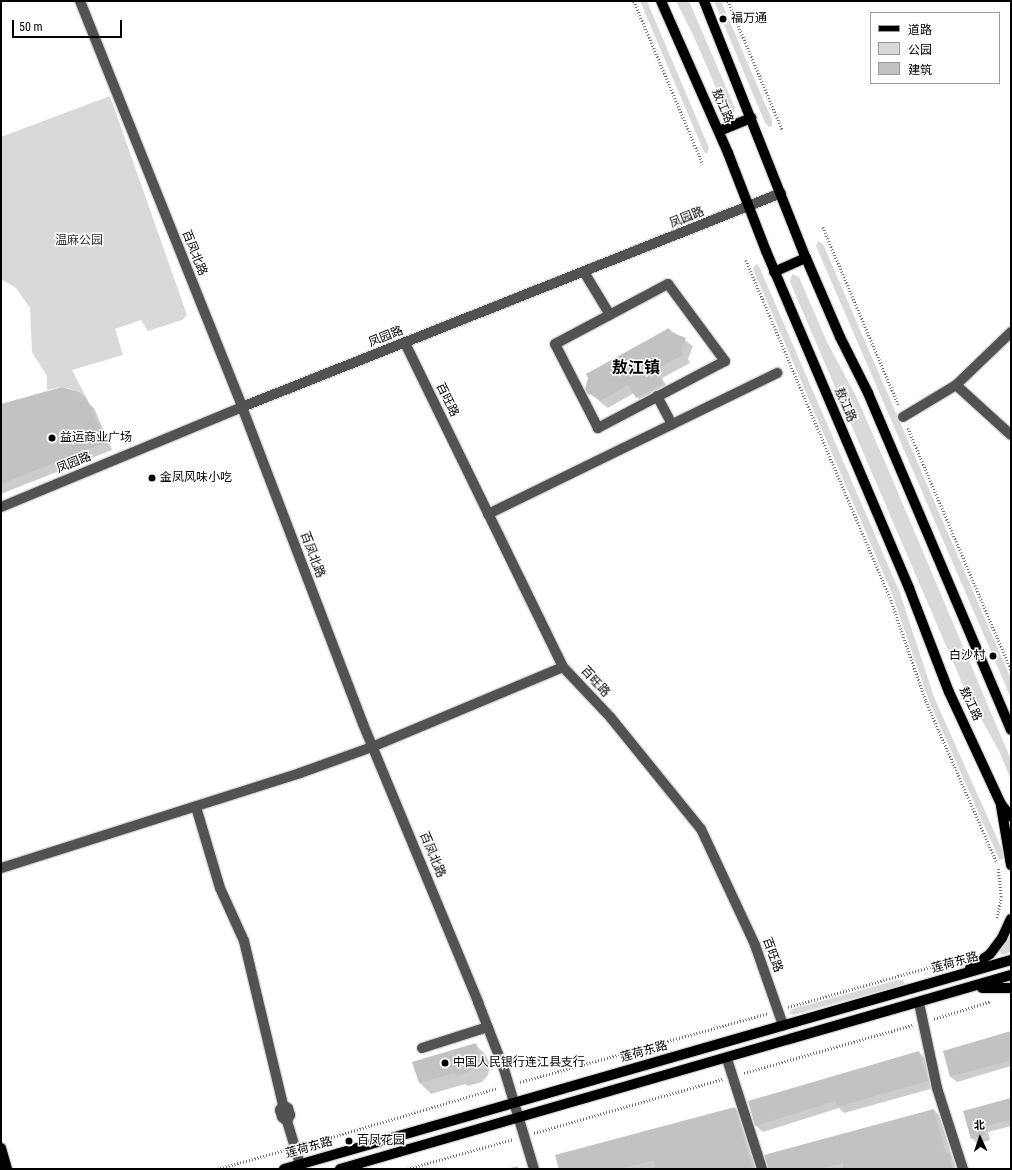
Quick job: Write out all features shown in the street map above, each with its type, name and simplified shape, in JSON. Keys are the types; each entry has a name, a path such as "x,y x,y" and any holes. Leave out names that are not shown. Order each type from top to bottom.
{"main road":[{"name":"敖江路","path":"661,1 719,131 774,272 910,588 949,692 1001,804 1011,817"},
{"name":"敖江路","path":"704,1 752,118 806,258 840,337 868,393 1011,730"},
{"path":"719,131 752,118"},
{"path":"774,272 806,258"},
{"path":"1001,804 1011,865"},
{"path":"951,977 974,966 990,954 1002,938 1011,919"},
{"name":"莲荷东路","path":"284,1169 1011,960"},
{"path":"340,1169 919,1003 1011,975"},
{"path":"956,992 983,988 1011,988"},
{"path":"1,1148 7,1169"}],"street":[{"name":"百凤北路","path":"80,1 242,407 372,748 488,1027 509,1085 534,1169"},
{"name":"凤园路","path":"1,507 242,407 781,194"},
{"path":"584,272 610,315"},
{"path":"668,284 725,361 598,428 555,344 610,315 668,284"},
{"path":"903,417 956,385 1011,332"},
{"name":"百旺路","path":"405,343 563,666 611,718 687,808 701,829 754,945 783,1025"},
{"path":"488,514 777,373"},
{"path":"956,385 1011,435"},
{"path":"657,396 672,424"},
{"path":"1,868 372,748 563,666"},
{"path":"196,806 220,888 244,941 283,1105 280,1110 282,1117 287,1121 300,1164"},
{"path":"919,1003 936,1088 962,1169"},
{"path":"422,1048 488,1027"},
{"path":"727,1058 762,1169"}],"path":[{"path":"634,1 703,164"},
{"path":"728,1 782,131"},
{"path":"822,227 1011,670"},
{"path":"746,260 890,597 926,701 998,865 1001,897 995,924"},
{"path":"217,1169 964,956"},
{"path":"407,1169 923,1022 994,1000"}],"green space":[{"path":"640,1 647,1 709,148 707,154 704,152"},
{"path":"676,1 689,1 735,108 733,116 726,111 694,37"},
{"path":"714,1 721,1 772,120 772,126 769,127 765,123"},
{"name":"温麻公园","path":"110,96 187,315 182,320 148,331 141,320 115,329 123,355 72,370 87,399 71,389 62,387 47,390 47,376 32,352 30,308 16,288 1,279 1,137"},
{"path":"818,241 823,244 1011,679 1011,698 816,246"},
{"path":"756,264 759,266 900,593 934,697 1005,856 1002,860 999,859 929,701 891,591 753,269"},
{"path":"792,274 799,277 827,342 857,398 888,469 1011,760 1011,780 999,751 965,690 790,282"},
{"path":"1011,930 1011,952 1002,955 999,950"},
{"path":"898,980 903,980 905,984 793,1015 789,1013 792,1009"}],"building":[{"path":"669,328 671,332 686,338 681,351 683,355 655,370 663,384 636,398 628,385 600,401 598,397 588,394 585,389 588,378 586,374"},
{"name":"益运商业广场","path":"62,387 79,392 87,399 106,442 1,484 1,404"},
{"path":"1011,1031 1011,1060 950,1077 943,1051"},
{"name":"中国人民银行连江县支行","path":"476,1043 479,1054 477,1064 471,1071 456,1076 455,1073 419,1083 412,1062"},
{"path":"919,1051 928,1081 837,1107 835,1101 755,1126 748,1101"},
{"path":"1011,1098 1011,1119 983,1127 985,1135 971,1139 963,1111"},
{"path":"735,1107 749,1157 755,1169 655,1169 654,1160 621,1169 559,1169 555,1155"},
{"path":"934,1109 946,1154 949,1153 953,1169 843,1169 843,1163 821,1169 768,1169 764,1155"}],"place":[{"name":"福万通","path":"723,19"},
{"name":"益运商业广场","path":"52,438"},
{"name":"金凤风味小吃","path":"152,478"},
{"name":"白沙村","path":"993,656"},
{"name":"中国人民银行连江县支行","path":"445,1063"},
{"name":"百凤花园","path":"349,1141"}],"district":[{"name":"敖江镇","path":"636,368"}]}
